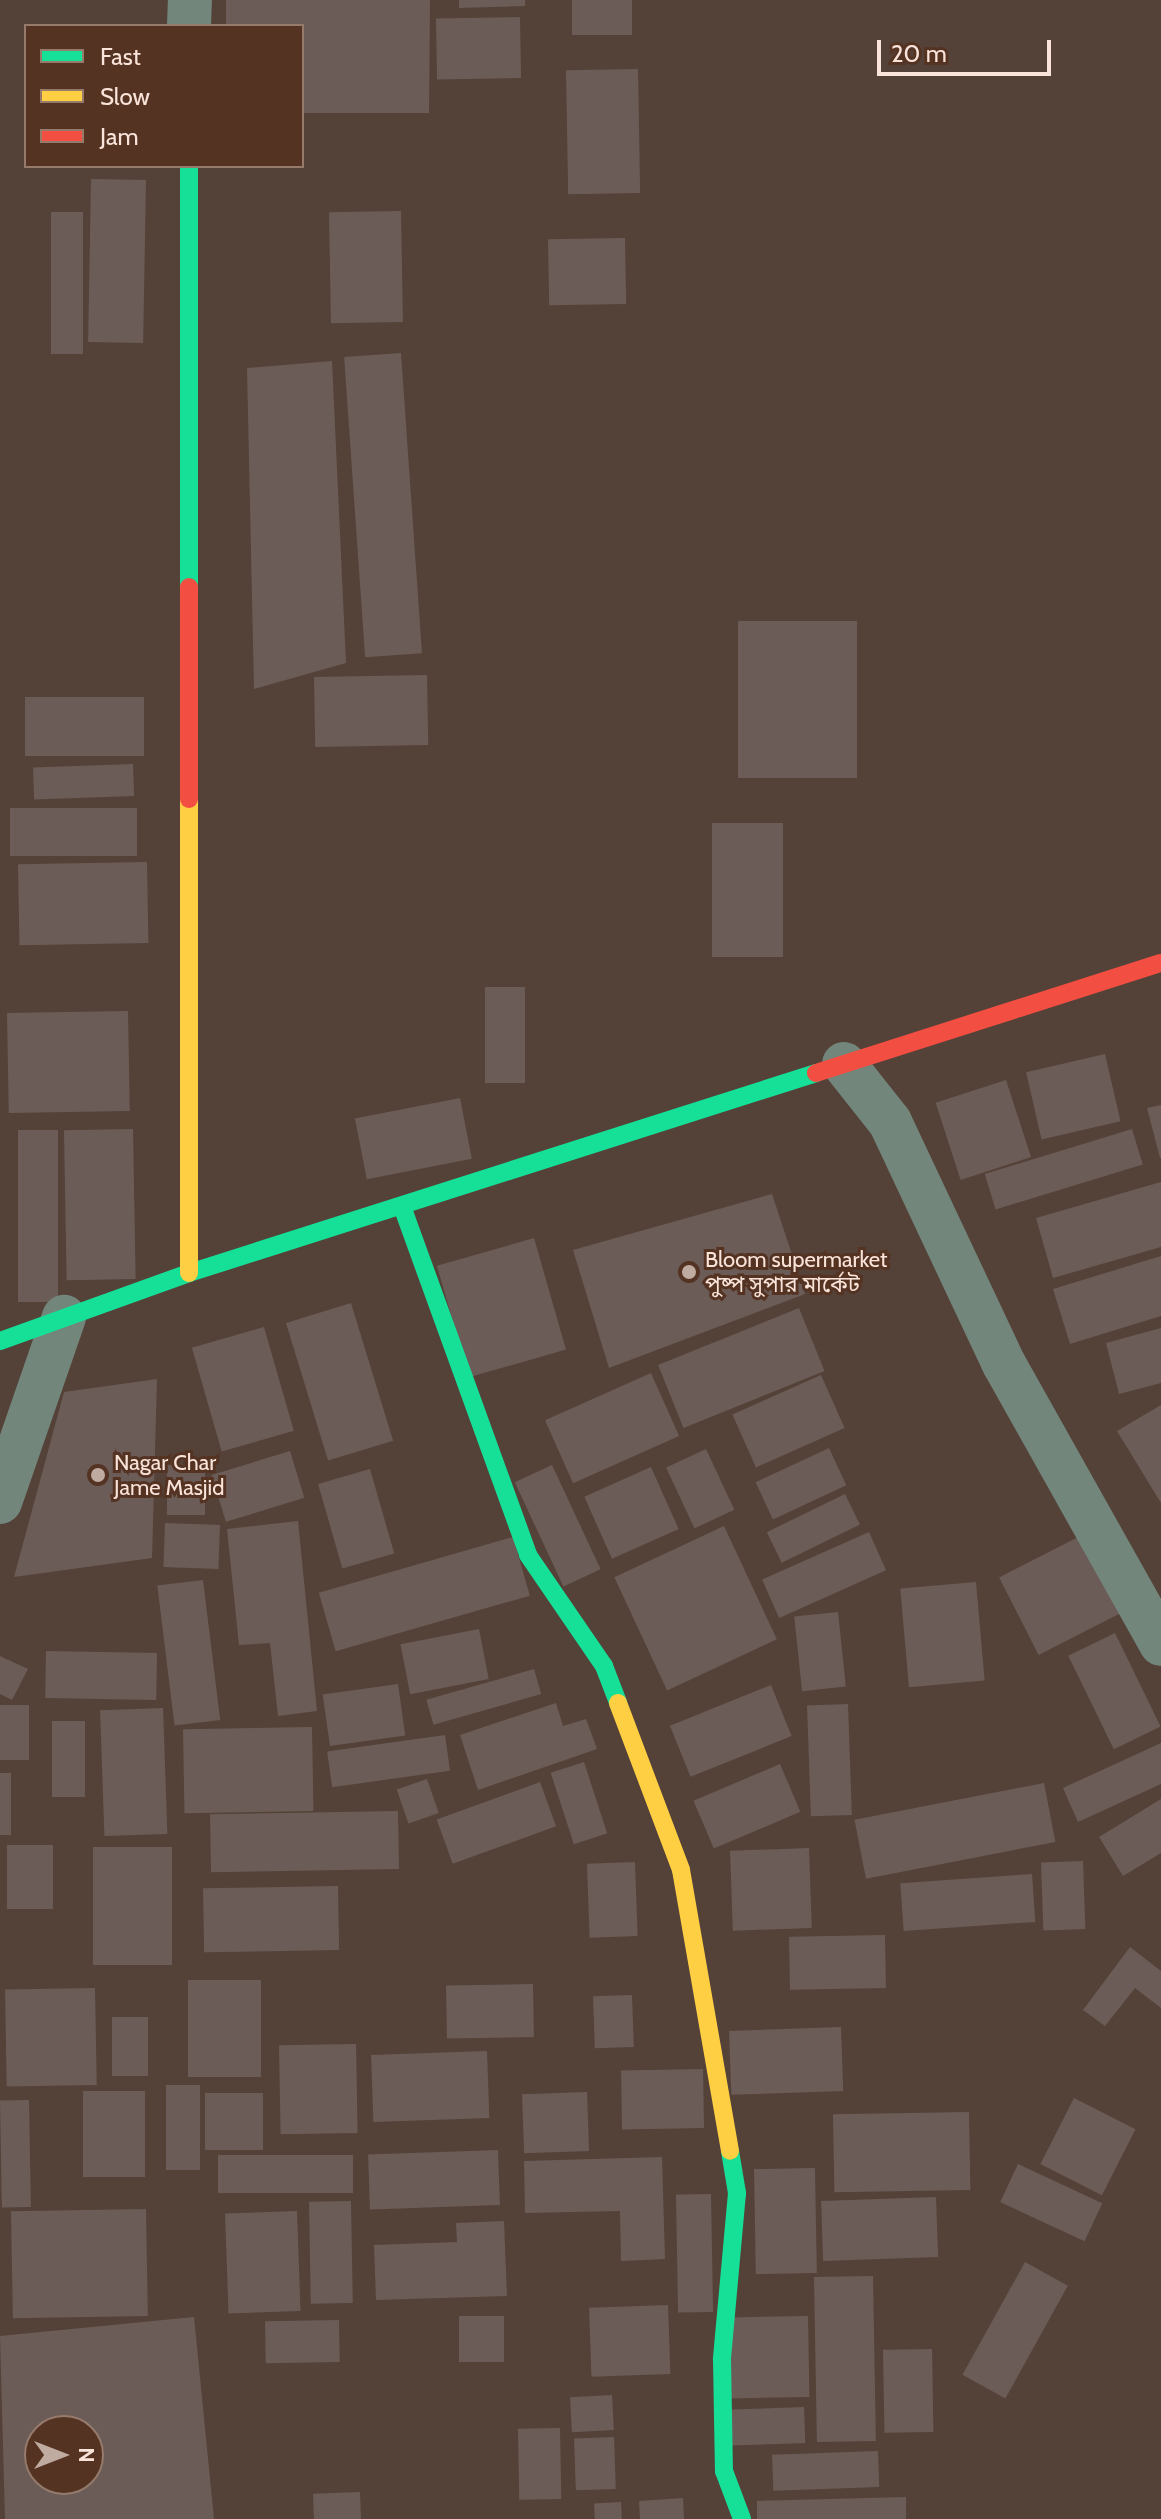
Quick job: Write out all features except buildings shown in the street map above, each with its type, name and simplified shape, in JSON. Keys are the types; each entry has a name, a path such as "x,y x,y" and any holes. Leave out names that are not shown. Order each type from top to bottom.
{"street":[{"path":"189,24 190,0"},
{"path":"189,168 189,1273"},
{"path":"0,1341 189,1273 403,1209 1161,963"},
{"path":"844,1064 890,1122 1004,1364 1161,1644"},
{"path":"403,1209 528,1555 604,1666 681,1870 737,2193 722,2359 724,2471 742,2519"},
{"path":"0,1502 64,1317"}],"traffic: fast":[{"path":"189,168 189,587"},
{"path":"0,1341 189,1273 816,1073"},
{"path":"403,1209 528,1555 604,1666 618,1703"},
{"path":"730,2151 737,2193 722,2359 724,2471 742,2519"}],"traffic: slow":[{"path":"189,799 189,1273"},
{"path":"618,1703 681,1870 730,2151"}],"traffic: jam":[{"path":"189,587 189,799"},
{"path":"816,1073 1161,963"}],"place":[{"name":"Bloom supermarket পুষ্প সুপার মার্কেট","path":"689,1272"},
{"name":"Nagar Char Jame Masjid","path":"98,1475"}]}
